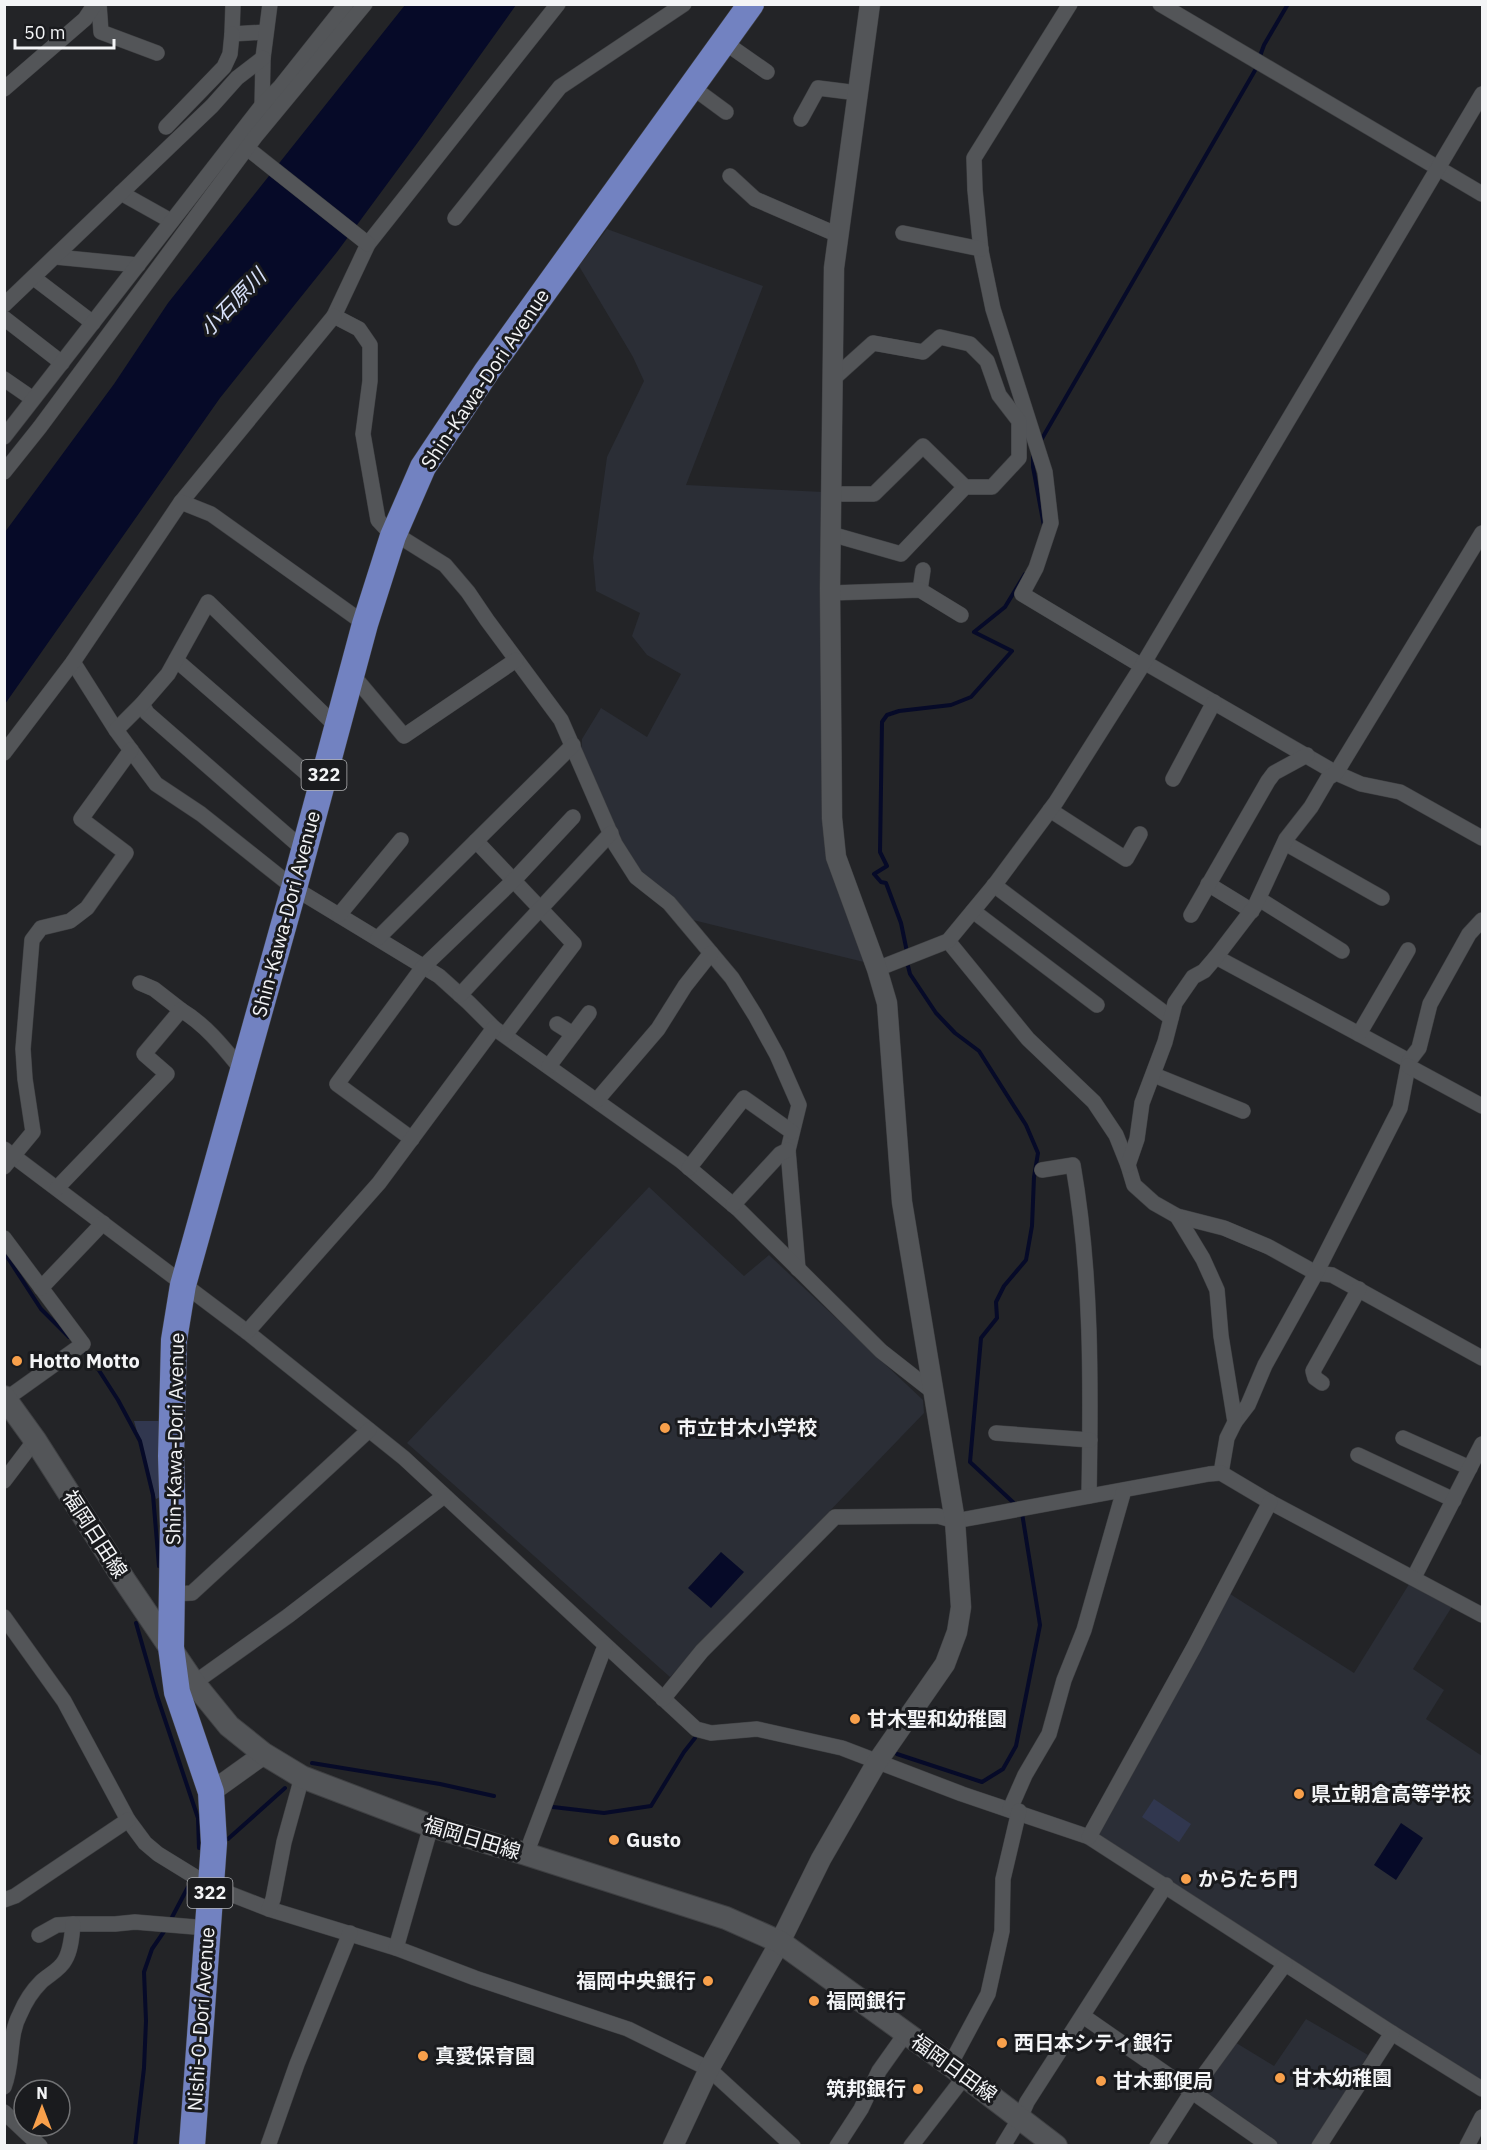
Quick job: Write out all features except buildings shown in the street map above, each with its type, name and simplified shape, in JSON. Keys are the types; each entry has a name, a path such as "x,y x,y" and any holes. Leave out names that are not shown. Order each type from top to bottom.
{"highway":[{"name":"Shin-Kawa-Dori Avenue","path":"171,1647 171,1456 174,1340 183,1285 294,888 364,624 393,536 423,467 487,371 752,4"},
{"name":"Nishi-O-Dori Avenue","path":"171,1647 177,1692 211,1792 214,1843 192,2145"}],"main road":[{"name":"福岡日田線","path":"5,1398 194,1683 229,1726 264,1754 302,1777 431,1826 726,1918 780,1942 1056,2145"}],"street":[{"path":"4,89 85,19 94,4"},
{"path":"99,4 101,32 157,53"},
{"path":"166,127 224,67 230,54 233,4"},
{"path":"251,142 263,104 263,58 270,4"},
{"path":"5,434 263,104 346,4"},
{"path":"4,472 40,427 251,142 365,4"},
{"path":"4,753 73,662 181,502 334,316 368,244 558,4"},
{"path":"455,218 560,87 684,4"},
{"path":"674,2145 709,2070 780,1942 821,1859 877,1762 945,1664 957,1632 961,1607 955,1521 902,1202 887,1003 837,857 832,818 830,593 834,268 870,4"},
{"path":"1070,4 974,158 981,249 993,309 1045,472 1051,523 1036,568 1022,594 1336,773 1361,784 1400,792 1482,838"},
{"path":"1160,4 1482,194"},
{"path":"232,34 266,33"},
{"path":"724,42 767,72"},
{"path":"4,305 212,106 237,78 263,58"},
{"path":"692,87 726,112"},
{"path":"801,119 818,88 858,93"},
{"path":"877,969 948,941 994,885 1050,810 1143,664 1482,94"},
{"path":"251,142 368,244"},
{"path":"730,176 755,199 838,235"},
{"path":"121,193 171,221"},
{"path":"903,233 981,249"},
{"path":"56,257 138,265"},
{"path":"34,278 93,323"},
{"path":"334,316 359,329 370,345 370,381 363,434 378,520 393,536 405,540 445,565 468,592 561,720 611,833 636,877 669,903 732,978 777,1055 800,1105 788,1150 798,1269"},
{"path":"4,318 62,363"},
{"path":"831,494 874,494 923,446 965,487 992,487 1019,458 1019,421 999,395 987,361 970,344 940,337 923,352 873,342 833,379"},
{"path":"4,379 33,399"},
{"path":"831,534 901,554 965,487"},
{"path":"181,502 211,514 364,624"},
{"path":"1128,1165 1137,1138 1142,1103 1154,1075 1175,1003 1193,977 1204,971 1216,957 1255,905 1285,843 1311,807 1328,778 1336,773 1482,533"},
{"path":"920,590 923,570"},
{"path":"830,593 920,590 962,615"},
{"path":"116,730 168,674 208,602 336,726"},
{"path":"176,660 321,786"},
{"path":"351,673 404,736 516,660"},
{"path":"73,662 116,730 156,784 201,814 294,888 439,976 500,1031 689,1168 733,1205 881,1350 932,1391"},
{"path":"1173,779 1214,702"},
{"path":"142,704 147,713 304,850"},
{"path":"378,939 573,745"},
{"path":"131,750 81,819 126,853 87,908 70,921 41,928 32,940 24,1049 25,1079 33,1132 8,1157 57,1188 247,1332 404,1458 696,1729 711,1733 757,1729 842,1748 962,1794 1089,1837 1482,2089"},
{"path":"1191,915 1268,781 1274,773 1307,755"},
{"path":"1050,810 1126,859 1140,834"},
{"path":"412,1139 337,1084 423,967 514,880 573,818"},
{"path":"460,995 611,833"},
{"path":"339,915 401,840"},
{"path":"247,1332 379,1183 500,1031 574,944 476,841"},
{"path":"1285,843 1382,898"},
{"path":"1208,884 1255,905 1342,951"},
{"path":"994,885 1171,1018"},
{"path":"973,911 1097,1005"},
{"path":"1221,1473 1227,1438 1235,1422 1248,1405 1264,1365 1316,1273 1400,1108 1409,1064 1419,1048 1430,1004 1469,934 1482,920"},
{"path":"948,941 1028,1039 1094,1102 1116,1135 1134,1185 1154,1203 1177,1216 1224,1228 1269,1247 1316,1273 1332,1275 1482,1358"},
{"path":"1359,1034 1408,950"},
{"path":"597,1100 658,1029 685,986 711,953"},
{"path":"1216,957 1359,1034 1482,1106"},
{"path":"140,983 154,989 196,1019 223,1046 242,1070"},
{"path":"57,1188 167,1074 144,1054 181,1010"},
{"path":"549,1066 589,1013"},
{"path":"557,1024 573,1034"},
{"path":"1154,1075 1243,1111"},
{"path":"689,1168 744,1098 792,1132"},
{"path":"733,1205 780,1154 788,1150"},
{"path":"1042,1170 1074,1165 1082,1213 1091,1408 1089,1496"},
{"path":"1177,1216 1203,1259 1217,1290 1221,1336 1235,1422"},
{"path":"41,1288 103,1223"},
{"path":"4,1238 83,1344 5,1398"},
{"path":"1322,1383 1315,1378 1313,1371 1359,1289"},
{"path":"172,1594 192,1593 369,1430"},
{"path":"996,1433 1090,1440"},
{"path":"1403,1438 1470,1468"},
{"path":"4,1481 35,1440"},
{"path":"1414,1577 1482,1444"},
{"path":"1358,1455 1454,1500"},
{"path":"663,1699 702,1652 835,1516 938,1516 955,1521 1221,1473 1270,1502 1482,1615"},
{"path":"911,2145 957,2071 988,1994 1002,1931 1003,1879 1014,1810 1025,1775 1049,1734 1064,1680 1084,1630 1124,1490"},
{"path":"194,1683 288,1616 444,1496"},
{"path":"1089,1837 1194,1647 1270,1502"},
{"path":"4,1617 64,1701 129,1820 145,1843 158,1854 210,1886 269,1909 396,1948 476,1978 628,2029 709,2070 793,2145"},
{"path":"526,1854 605,1646"},
{"path":"211,1792 264,1754"},
{"path":"269,1909 302,1777"},
{"path":"4,1900 15,1896 129,1820"},
{"path":"396,1948 431,1826"},
{"path":"1003,2145 1027,2102 1166,1885"},
{"path":"39,1935 57,1925 73,1924 135,1922 207,1928"},
{"path":"4,2086 12,2061 14,2029 19,2015 29,1996 65,1961 73,1924"},
{"path":"270,2144 350,1933"},
{"path":"1156,2145 1285,1964"},
{"path":"1083,2016 1270,2145"},
{"path":"1320,2145 1392,2033"},
{"path":"837,2145 861,2109 879,2071 906,2034"},
{"path":"4,2112 40,2145"},
{"path":"1467,2145 1482,2117"}],"shaded area":[{"path":"607,229 763,286 686,485 823,492 823,775 868,963 689,919 639,873 621,845 581,759 582,739 601,708 647,737 681,674 647,655 632,636 640,613 596,591 593,558 607,457 644,381 633,357 579,266"},
{"name":"市立甘木小学校","path":"649,1187 744,1276 769,1255 923,1400 924,1413 670,1677 407,1443"},
{"path":"134,1421 159,1421 160,1497 156,1499"},
{"name":"県立朝倉高等学校","path":"1411,1581 1453,1605 1413,1669 1444,1690 1426,1719 1482,1756 1482,2083 1095,1833 1227,1592 1354,1673"},
{"path":"1154,1799 1191,1824 1179,1842 1142,1817"},
{"name":"甘木幼稚園","path":"1306,2019 1368,2055 1312,2145 1278,2145 1199,2089 1233,2041 1274,2066"}],"water":[{"name":"小石原川","path":"405,5 516,5 337,252 220,398 5,704 5,532 114,384 168,303"},
{"path":"721,1552 744,1572 711,1608 688,1588"},
{"path":"1401,1823 1423,1838 1396,1880 1374,1865"}],"waterway":[{"path":"1259,59 1264,45 1288,4"},
{"path":"1040,442 1257,67"},
{"path":"1033,454 1033,467 1044,526"},
{"path":"907,952 901,923 886,883 881,882 874,874 887,866 880,852 882,722 887,715 899,711 951,705 971,697 1012,651 974,632 1005,607 1025,574"},
{"path":"907,962 910,974 936,1013 955,1033 979,1051 1026,1125 1038,1153 1034,1177 1032,1226 1026,1260 1004,1286 996,1302 997,1318 981,1338 970,1462 1016,1505"},
{"path":"4,1252 41,1309 69,1337"},
{"path":"83,1350 91,1358 118,1400 140,1441 153,1495 159,1566"},
{"path":"897,1754 982,1782 1003,1769 1016,1746 1040,1625 1022,1513"},
{"path":"136,1623 157,1696 198,1818 199,1848"},
{"path":"553,1807 604,1813 651,1806 695,1738"},
{"path":"312,1763 440,1784 494,1796"},
{"path":"228,1839 285,1788"},
{"path":"170,1921 188,1887"},
{"path":"135,2146 144,2068 146,2021 144,1972 152,1949 165,1930"}],"place":[{"name":"Hotto Motto","path":"17,1361"},
{"name":"市立甘木小学校","path":"665,1428"},
{"name":"甘木聖和幼稚園","path":"855,1719"},
{"name":"県立朝倉高等学校","path":"1299,1794"},
{"name":"Gusto","path":"614,1840"},
{"name":"からたち門","path":"1186,1879"},
{"name":"福岡中央銀行","path":"708,1981"},
{"name":"福岡銀行","path":"814,2001"},
{"name":"西日本シティ銀行","path":"1002,2043"},
{"name":"真愛保育園","path":"423,2056"},
{"name":"甘木幼稚園","path":"1280,2078"},
{"name":"甘木郵便局","path":"1101,2081"},
{"name":"筑邦銀行","path":"918,2089"}]}
